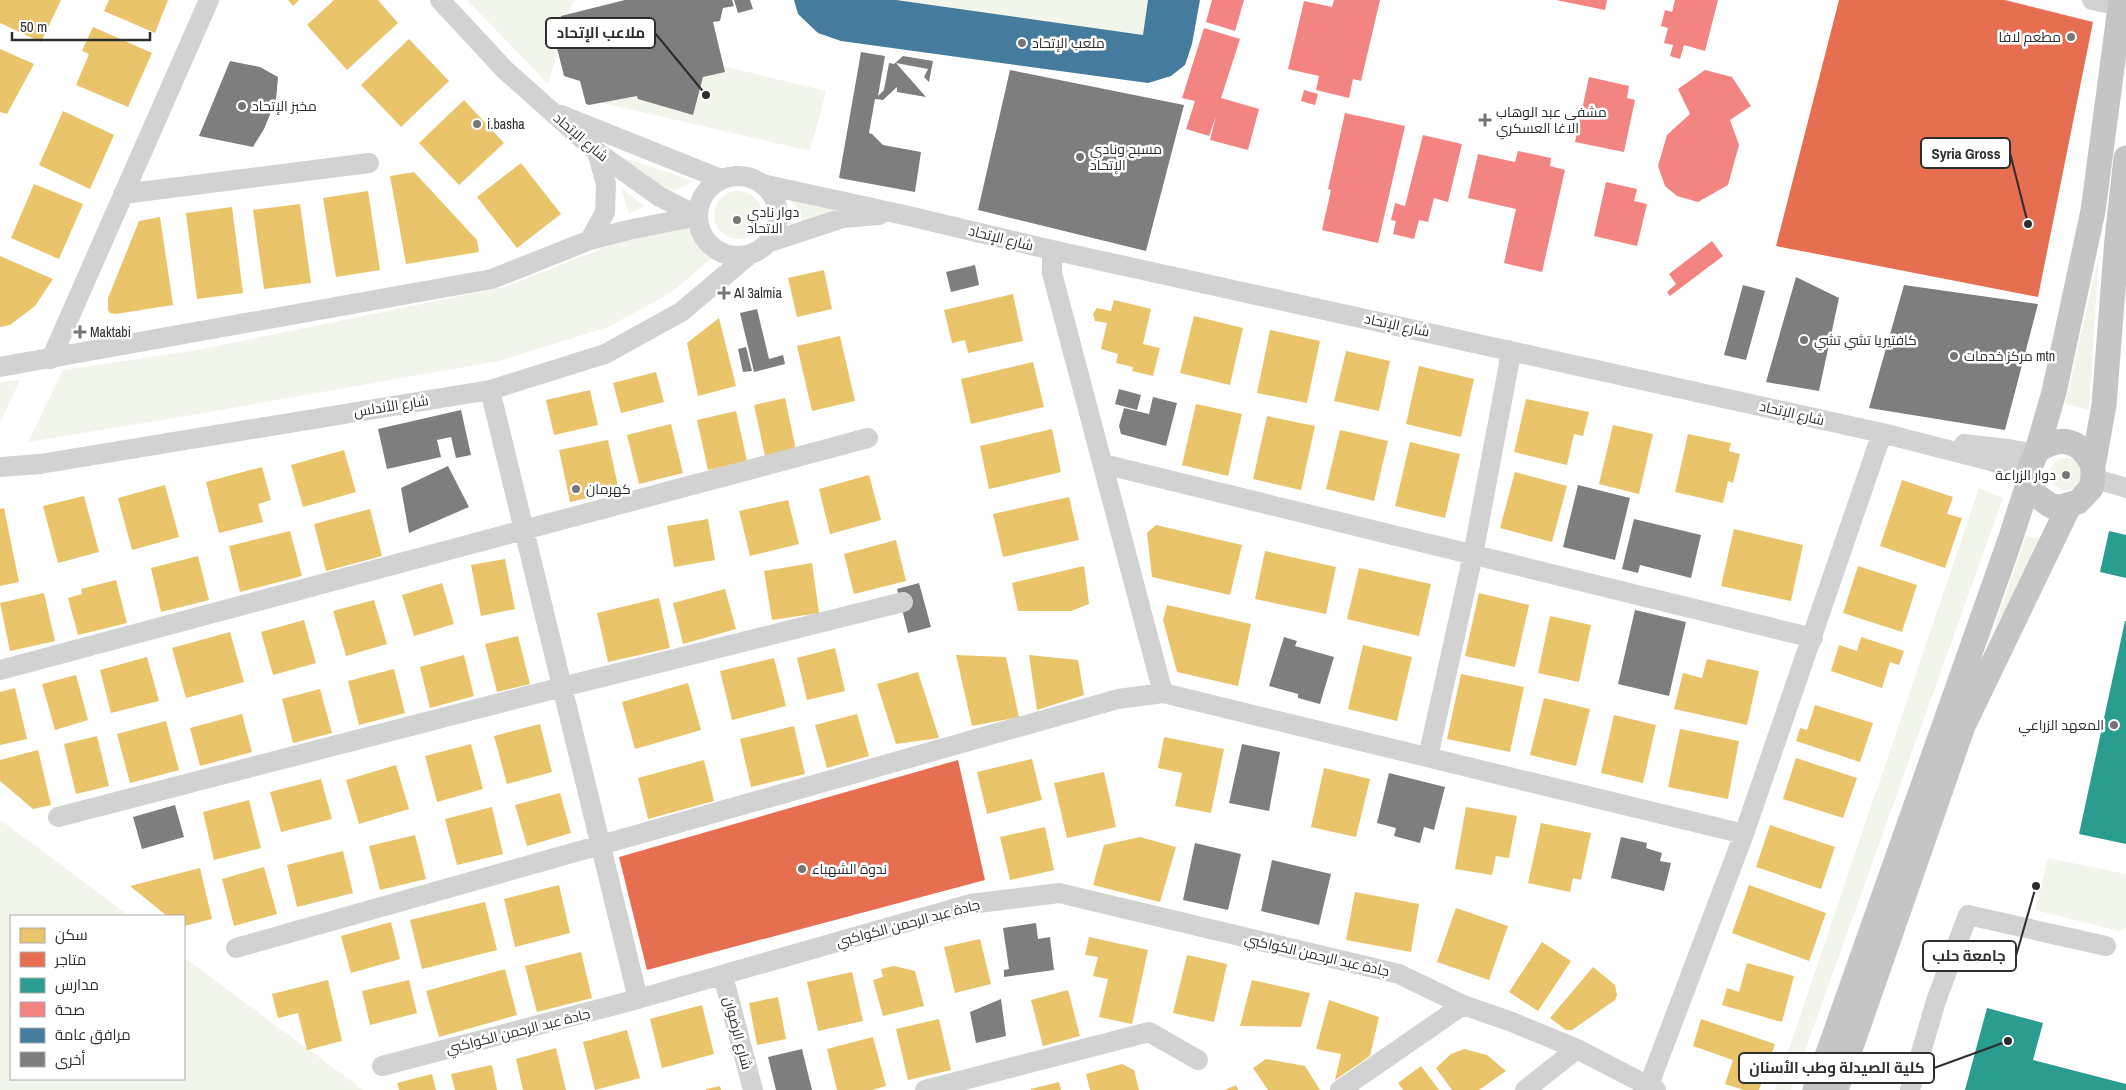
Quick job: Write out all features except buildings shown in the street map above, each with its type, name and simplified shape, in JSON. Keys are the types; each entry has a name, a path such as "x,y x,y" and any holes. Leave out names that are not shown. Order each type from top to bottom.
{"main road":[{"path":"1815,1090 2010,540 2054,392 2093,211 2121,3"},
{"path":"2093,472 2088,455 2080,447 2070,442 2052,442 2033,464 2036,495 2043,502 2051,506 2069,506 2085,496 2093,472 2104,405 2117,239 2126,158"},
{"path":"1836,1090 1963,726 2069,506"}],"street":[{"path":"51,359 209,0"},
{"path":"440,0 505,70 548,109"},
{"path":"2092,0 2121,3"},
{"name":"شارع الإتحاد","path":"548,109 597,152 660,197 698,216"},
{"name":"شارع الإتحاد","path":"548,109 721,179"},
{"path":"590,240 605,212 606,184 597,152"},
{"path":"123,194 369,163"},
{"path":"767,243 774,233 778,221 778,209 774,197 762,184 744,176 730,176 721,179 707,190 700,202 698,216 700,228 705,239 714,248 724,254 737,256 749,255 767,243 843,218 900,214"},
{"name":"شارع الإتحاد","path":"762,184 1927,444 1982,445 2033,464"},
{"path":"0,367 492,279 590,240 628,230 698,216"},
{"path":"1052,250 1052,273 1163,693"},
{"name":"شارع الأندلس","path":"0,467 40,464 490,390 605,354 681,312 749,255"},
{"path":"1428,757 1473,555 1508,364 1508,350"},
{"path":"490,390 638,999"},
{"path":"1651,1089 1744,834 1882,433"},
{"path":"0,670 868,438"},
{"path":"1103,464 1813,638"},
{"path":"2093,472 2126,488"},
{"path":"58,817 562,687 903,602"},
{"path":"236,948 1118,698 1163,693 1744,834"},
{"name":"جادة عبد الرحمن الكواكبي","path":"382,1066 723,976 970,904 1059,893 1399,974 1463,1005 1512,1022 1577,1049 1651,1089"},
{"path":"1910,1090 1936,1001 1968,914 2106,946"},
{"name":"شارع الرضوان","path":"723,976 752,1090"},
{"path":"1340,1090 1463,1005"},
{"path":"925,1090 1149,1032 1198,1060"},
{"path":"1525,1090 1577,1049"}],"shaded area":[{"path":"467,0 578,0 573,2 548,84"},
{"name":"ملعب الإتحاد","path":"794,0 1200,0 1192,44 1171,76 1148,83 841,41 825,35 806,22 797,9"},
{"path":"598,36 826,91 810,151 585,99"},
{"path":"607,152 694,181 668,194"},
{"path":"621,188 644,206 629,214"},
{"path":"738,191 747,193 755,198 760,206 762,215 760,224 755,232 747,237 738,239 729,237 721,232 716,224 714,215 716,206 721,198 729,193"},
{"path":"788,198 846,208 802,224 800,210"},
{"path":"690,226 701,246 714,256 672,292 608,327 498,361 28,442 63,370 192,351 505,287 628,238"},
{"path":"2099,255 2089,410 2065,404"},
{"path":"20,380 0,423 0,382"},
{"path":"2066,458 2072,459 2077,463 2081,468 2081,480 2077,485 2072,489 2066,490 2060,489 2055,485 2051,480 2050,474 2051,468 2055,463 2060,459"},
{"path":"1979,488 2003,498 1791,1090 1775,1090"},
{"path":"2026,536 2047,541 1993,630"},
{"path":"0,820 129,915 10,915 10,1080 185,1080 185,958 363,1090 0,1090"},
{"path":"2048,858 2126,874 2126,927 2119,931 2035,910"}],"place":[{"name":"مطعم لافا","path":"2071,37"},
{"name":"ملعب الإتحاد","path":"1022,43"},
{"name":"ملاعب الإتحاد","path":"706,95"},
{"name":"مخبز الإتحاد","path":"242,106"},
{"name":"مشفى عبد الوهاب الاغا العسكري","path":"1485,120"},
{"name":"i.basha","path":"477,124"},
{"name":"مسبح ونادي الإتحاد","path":"1080,157"},
{"name":"دوار نادي الاتحاد","path":"737,220"},
{"name":"Syria Gross","path":"2028,224"},
{"name":"Al 3almia","path":"724,293"},
{"name":"Maktabi","path":"80,332"},
{"name":"كافتيريا تشي تشي","path":"1804,340"},
{"name":"مركز خدمات mtn","path":"1954,356"},
{"name":"دوار الزراعة","path":"2066,475"},
{"name":"كهرمان","path":"576,489"},
{"name":"المعهد الزراعي","path":"2114,725"},
{"name":"ندوة الشهباء","path":"802,869"},
{"name":"جامعة حلب","path":"2036,886"},
{"name":"كلية الصيدلة وطب الأسنان","path":"2008,1041"}]}
